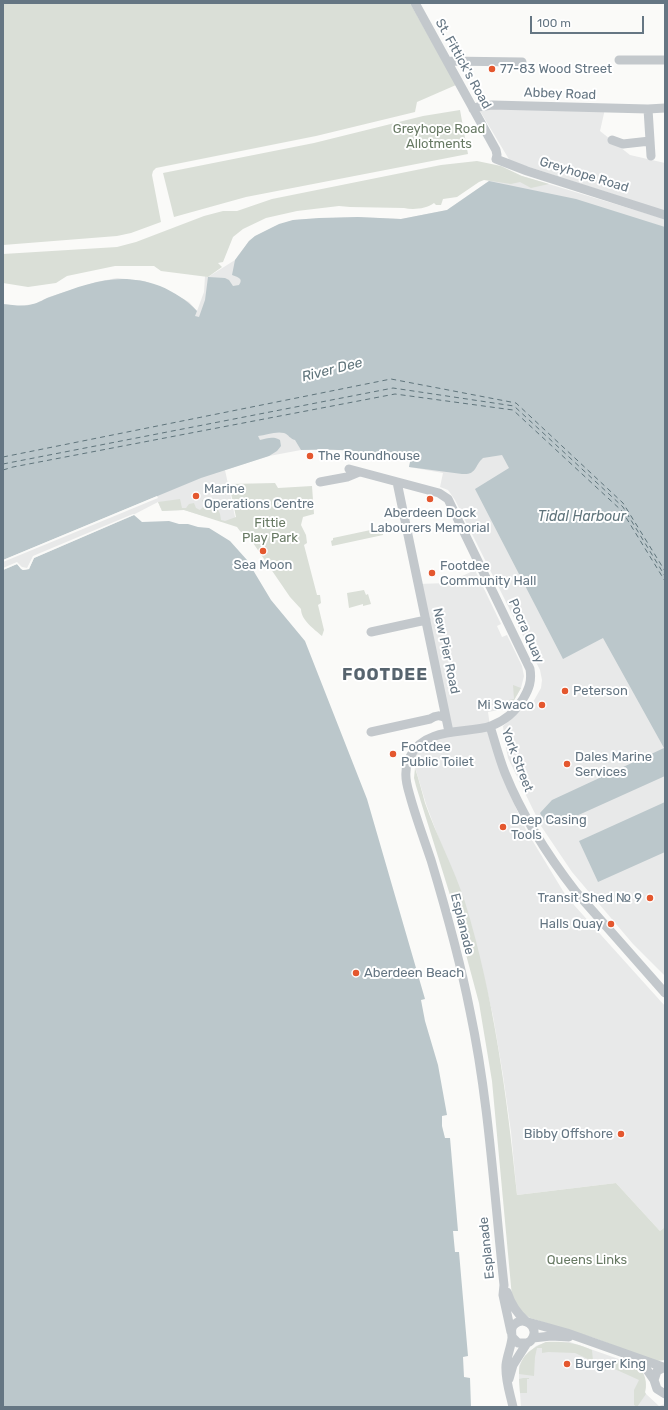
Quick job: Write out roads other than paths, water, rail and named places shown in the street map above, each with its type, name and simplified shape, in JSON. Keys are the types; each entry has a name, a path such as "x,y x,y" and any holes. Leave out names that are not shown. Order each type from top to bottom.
{"street":[{"name":"St. Fittick's Road","path":"415,3 496,150 496,159"},
{"path":"619,60 665,60"},
{"path":"447,61 522,62"},
{"name":"Abbey Road","path":"473,109 492,105 648,109 665,108"},
{"path":"648,109 651,156"},
{"path":"612,140 623,144 650,141"},
{"name":"Greyhope Road","path":"496,159 527,171 665,215"},
{"name":"Pocra Quay","path":"349,469 439,493 444,495 450,502 529,664 531,679 529,688 522,701 516,710 505,719 490,726"},
{"path":"320,482 348,477 359,472"},
{"name":"New Pier Road","path":"397,482 449,732"},
{"path":"371,632 426,620"},
{"path":"371,732 430,719 436,716 443,716 446,718"},
{"name":"Esplanade","path":"490,726 449,732 421,743 413,751 408,760 406,772 416,819 445,905 470,1011 484,1086 504,1285 503,1295 512,1334 506,1365 506,1379 513,1407"},
{"name":"York Street","path":"490,726 505,773 534,832 563,876 576,892 665,992"},
{"name":"Esplanade","path":"504,1285 513,1307 519,1316 527,1322"},
{"path":"586,1339 562,1336 518,1344 512,1334 512,1327 520,1321 567,1332 664,1367 656,1374 654,1380"},
{"path":"527,1322 534,1330 530,1341"},
{"name":"Esplanade","path":"508,1388 513,1364 530,1341"},
{"path":"633,1357 645,1367 654,1380 657,1389 665,1394"}],"water":[{"path":"489,181 576,199 665,227 665,776 563,822 545,823 540,813 552,800 664,748 603,638 563,659 475,489 509,468 502,455 483,458 473,471 467,474 462,474 409,467 410,462 383,455 329,449 301,450 295,440 284,433 258,436 260,440 270,438 278,439 280,440 281,446 277,451 269,456 201,478 3,560 3,304 18,306 30,305 91,283 117,279 131,279 160,286 170,291 193,307 197,311 195,316 199,317 205,300 208,277 225,278 229,280 233,286 239,285 241,281 240,279 232,275 235,260 249,241 255,236 279,224 293,220 319,218 358,217 401,219 447,210"},
{"path":"134,515 142,522 169,521 179,524 209,528 230,541 247,560 271,600 305,641 367,799 425,999 421,1000 425,1021 438,1065 447,1115 442,1116 442,1126 445,1138 450,1138 458,1231 453,1231 455,1252 459,1252 468,1356 463,1357 464,1377 470,1378 471,1407 3,1407 3,570 17,564 23,570 29,569 34,558"},
{"path":"665,802 665,852 598,882 579,841"}],"place":[{"name":"77-83 Wood Street","path":"492,69"},
{"name":"The Roundhouse","path":"310,456"},
{"name":"Marine Operations Centre","path":"196,496"},
{"name":"Aberdeen Dock Labourers Memorial","path":"430,499"},
{"name":"Sea Moon","path":"263,551"},
{"name":"Footdee Community Hall","path":"432,573"},
{"name":"Peterson","path":"565,691"},
{"name":"Mi Swaco","path":"542,705"},
{"name":"Footdee Public Toilet","path":"393,754"},
{"name":"Dales Marine Services","path":"567,764"},
{"name":"Deep Casing Tools","path":"503,827"},
{"name":"Transit Shed № 9","path":"650,898"},
{"name":"Halls Quay","path":"611,924"},
{"name":"Aberdeen Beach","path":"356,973"},
{"name":"Bibby Offshore","path":"621,1134"},
{"name":"Burger King","path":"567,1364"}],"district":[{"name":"FOOTDEE","path":"385,675"}],"park label":[{"name":"Greyhope Road Allotments","path":"439,136"},
{"name":"Fittie Play Park","path":"270,530"},
{"name":"Queens Links","path":"587,1260"}],"water label":[{"name":"River Dee","path":"332,370"},
{"name":"Tidal Harbour","path":"582,517"}]}
